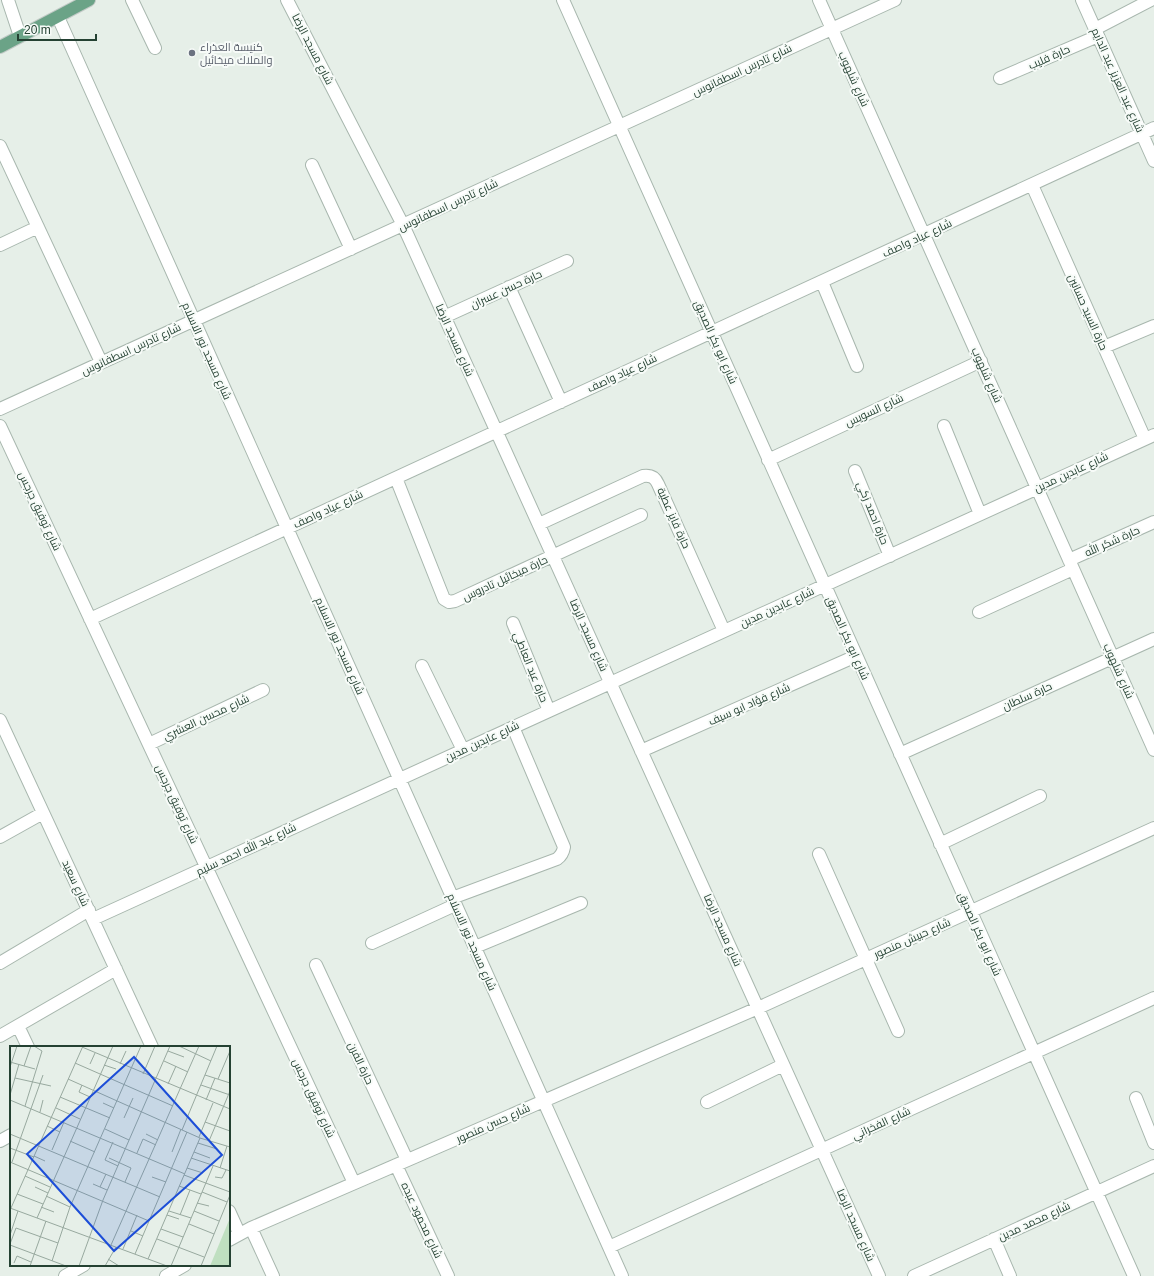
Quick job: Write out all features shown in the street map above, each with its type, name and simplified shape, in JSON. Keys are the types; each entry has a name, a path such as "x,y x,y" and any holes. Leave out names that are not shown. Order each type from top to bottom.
{"main road":[{"path":"0,46 89,0"}],"street":[{"path":"8,0 20,36"},
{"path":"132,0 155,48"},
{"name":"شارع مسجد الرضا","path":"287,0 403,225 879,1276"},
{"name":"شارع ابو بكر الصديق","path":"563,0 1134,1276"},
{"name":"شارع شلهوب","path":"819,0 1154,750"},
{"name":"شارع تادرس اسطفانوس","path":"0,409 895,0"},
{"name":"شارع عبد العزيز عبد الدايم","path":"1082,0 1154,161"},
{"name":"حارة فليب","path":"1000,78 1097,32 1151,0"},
{"name":"شارع مسجد نور الاسلام","path":"58,17 622,1276"},
{"name":"شارع عياد واصف","path":"90,619 1154,128"},
{"path":"0,146 101,362"},
{"path":"312,165 351,249"},
{"name":"حارة السيد حسانين","path":"1032,185 1104,348 1150,437"},
{"path":"0,245 38,227"},
{"name":"حارة حسن عسران","path":"444,317 567,261"},
{"path":"822,282 857,366"},
{"path":"509,287 561,402"},
{"path":"1104,348 1154,326"},
{"name":"شارع السويس","path":"768,460 981,361"},
{"name":"شارع توفيق جرجس","path":"0,426 354,1183"},
{"path":"944,426 980,514"},
{"name":"شارع عابدين مدين","path":"400,779 1150,437"},
{"name":"حارة احمد زكي","path":"855,472 890,556"},
{"name":"حارة فايز عطية","path":"538,524 643,476 654,478 724,631"},
{"name":"حارة ميخائيل تادروس","path":"396,478 446,601 449,602 456,601 641,515"},
{"name":"حارة شكر الله","path":"979,612 1154,522"},
{"name":"حارة عبد العاطي","path":"513,623 549,711"},
{"name":"حارة سلطان","path":"900,754 1154,639"},
{"name":"شارع فؤاد ابو سيف","path":"641,751 856,656"},
{"path":"422,666 463,750"},
{"name":"شارع محسن العشري","path":"149,744 263,690"},
{"name":"شارع سعيد","path":"0,720 152,1046"},
{"path":"372,943 454,901 557,859 564,851 564,847 513,727"},
{"name":"شارع عبد الله احمد سليم","path":"0,963 91,915 206,868 400,779"},
{"path":"940,844 1040,796"},
{"path":"0,837 43,813"},
{"name":"شارع حبيش منصور","path":"758,1008 1154,828"},
{"path":"819,854 898,1031"},
{"path":"474,947 581,903"},
{"name":"حارة الفرن","path":"316,965 402,1163"},
{"path":"0,1036 116,969"},
{"name":"شارع الفخراني","path":"609,1247 1154,998"},
{"name":"شارع حسن منصور","path":"234,1236 758,1008"},
{"path":"18,1026 28,1046"},
{"path":"707,1102 784,1065"},
{"path":"1136,1098 1154,1143"},
{"path":"0,1141 10,1136"},
{"name":"شارع محمود عبده","path":"402,1163 448,1276"},
{"name":"شارع محمد مدين","path":"914,1276 1154,1166"},
{"path":"230,1216 234,1236"},
{"path":"251,1228 273,1276"},
{"path":"994,1239 1010,1276"},
{"path":"65,1276 82,1266"},
{"path":"166,1276 183,1266"}],"place":[{"name":"كنيسة العذراء والملاك ميخائيل","path":"192,53"}]}
